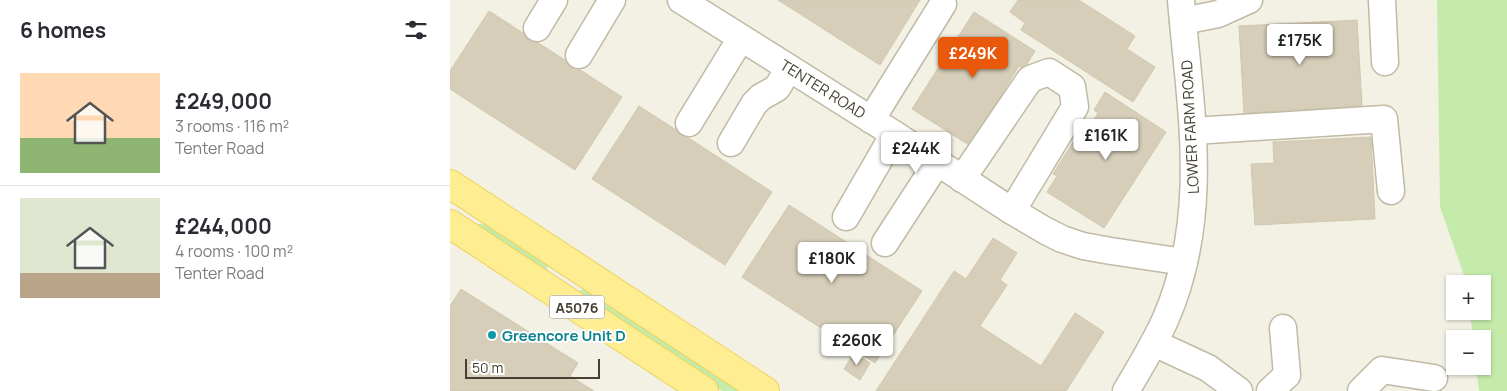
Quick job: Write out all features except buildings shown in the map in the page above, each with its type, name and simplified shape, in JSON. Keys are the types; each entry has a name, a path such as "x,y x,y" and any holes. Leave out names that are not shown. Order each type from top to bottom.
{"main road":[{"path":"450,184 765,391"},
{"name":"A5076","path":"450,224 704,391"}],"street":[{"path":"537,28 554,0"},
{"path":"579,55 612,0"},
{"path":"1182,10 1218,14 1249,0"},
{"path":"1382,0 1385,62"},
{"name":"TENTER ROAD","path":"689,2 741,38 1046,231 1083,246 1111,252 1184,262"},
{"path":"871,120 943,4"},
{"name":"LOWER FARM ROAD","path":"1126,391 1167,317 1184,262 1192,224 1194,199 1193,132 1182,10"},
{"path":"689,123 741,38"},
{"path":"731,143 754,104 761,97 777,88 789,68"},
{"path":"962,179 1030,79 1049,72 1072,87 1075,107 1012,211"},
{"path":"1193,132 1384,119 1390,190"},
{"path":"846,217 894,134"},
{"path":"885,243 938,163"},
{"path":"1270,391 1286,375 1283,328"},
{"path":"1154,343 1208,368 1239,391"},
{"path":"1361,391 1382,370 1434,378"}],"green space":[{"path":"1437,0 1507,0 1507,391 1479,391 1477,375 1491,375 1491,330 1472,330 1471,320 1491,320 1491,275 1464,275 1440,207"},
{"path":"472,223 498,226 550,262 545,272"},
{"path":"584,287 746,391 722,391 577,294"}],"place":[{"name":"Greencore Unit D","path":"492,335"}]}
